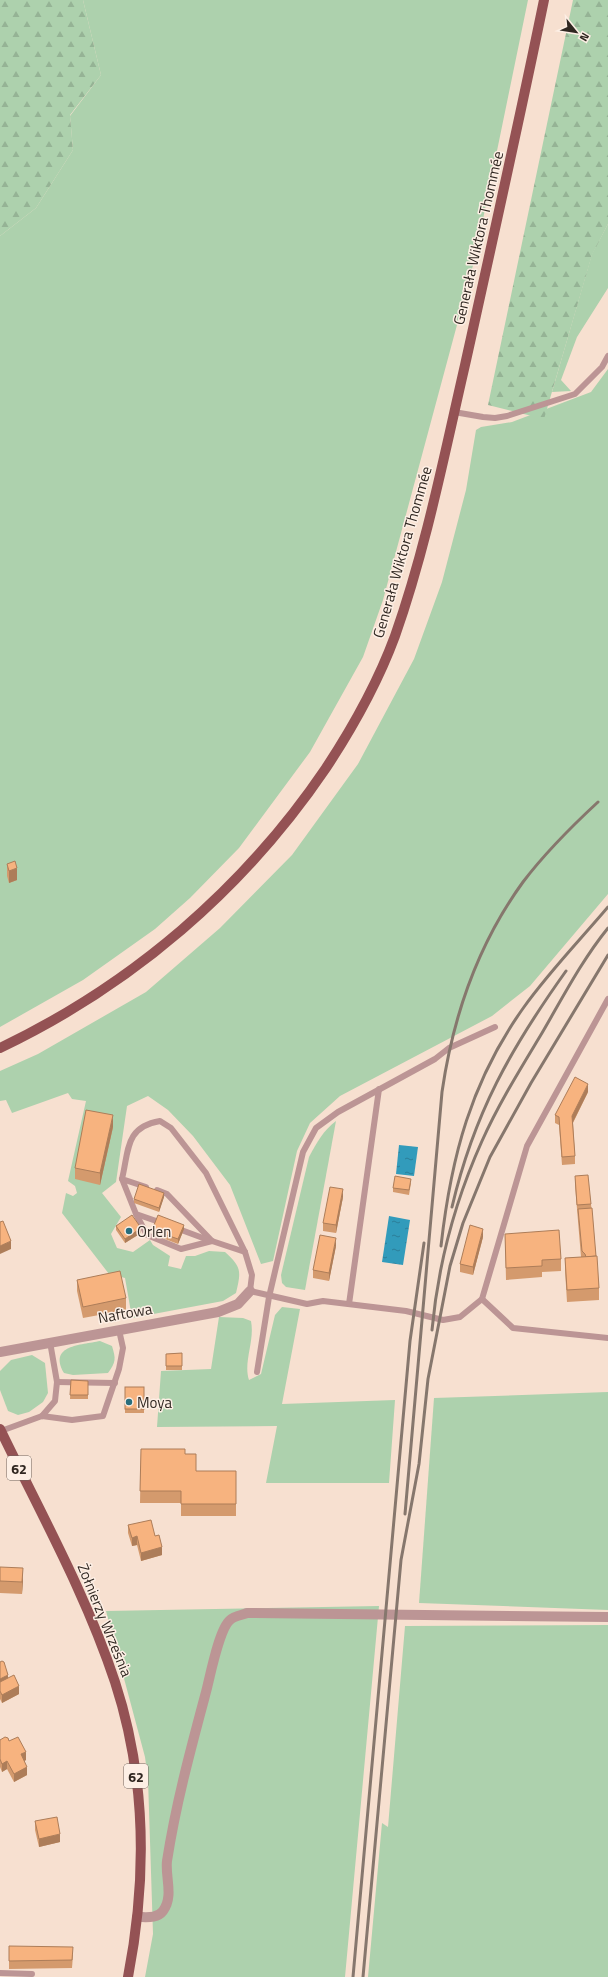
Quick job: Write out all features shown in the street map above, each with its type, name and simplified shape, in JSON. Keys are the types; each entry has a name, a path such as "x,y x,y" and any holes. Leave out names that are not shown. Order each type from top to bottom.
{"main road":[{"name":"Generała Wiktora Thommée","path":"0,1048 84,1003 133,970 178,935 219,897 256,859 314,785 359,713 381,669 394,637 427,528 508,172 544,0"},
{"name":"Żołnierzy Września","path":"0,1430 96,1631 115,1682 129,1737 137,1786 141,1841 137,1917 128,1977"}],"street":[{"name":"Naftowa","path":"0,1352 218,1312 238,1304 250,1291"},
{"path":"137,1917 152,1917 158,1915 166,1904 169,1884 166,1867 178,1799 214,1658 224,1629 230,1620 247,1613 608,1617"}],"lane":[{"path":"454,412 495,418 507,416 575,394 602,366 608,356"},
{"path":"212,1241 181,1249 147,1235 136,1214 122,1179 130,1141 137,1130 147,1124 160,1121 171,1128 206,1173 245,1252 252,1275 250,1291 269,1297 307,1304 323,1301 349,1304 406,1311 443,1320 460,1317 482,1299 527,1146 608,1000"},
{"path":"257,1372 269,1297 303,1152 316,1128 338,1112 435,1059 449,1048 495,1027"},
{"path":"349,1304 379,1089"},
{"path":"122,1179 167,1194 212,1241"},
{"path":"136,1214 245,1252"},
{"path":"482,1299 513,1328 608,1338"},
{"path":"0,1430 42,1416 72,1420 103,1416 115,1383 123,1348 119,1330"},
{"path":"42,1416 55,1401 57,1382 50,1342"},
{"path":"57,1382 115,1383"},
{"path":"0,1973 32,1974"}],"green space":[{"path":"0,0 83,0 101,75 70,115 73,150 36,208 0,236"},
{"path":"83,0 528,0 475,258 383,600 363,657 310,752 239,848 190,898 155,929 83,980 0,1027 0,236 36,208 73,150 70,116 101,75"},
{"path":"573,0 608,0 608,224 592,255 544,419 488,405"},
{"path":"608,224 608,288 577,337 561,380 571,391 552,392 592,254"},
{"path":"608,369 608,894 530,986 492,1016 340,1096 310,1123 297,1151 273,1261 261,1264 230,1185 193,1136 168,1110 148,1096 127,1106 116,1182 102,1193 121,1217 111,1234 117,1248 133,1252 150,1240 153,1245 170,1256 168,1266 181,1269 186,1256 195,1256 209,1251 225,1252 235,1262 239,1270 239,1280 236,1293 223,1301 132,1318 125,1278 109,1274 62,1213 66,1193 73,1196 77,1193 75,1186 68,1181 86,1101 72,1099 68,1093 12,1113 6,1100 0,1101 0,1071 38,1054 146,992 220,928 292,855 358,764 414,659 442,582 466,490 476,430 481,427 512,422 591,392"},
{"path":"336,1121 305,1290 286,1287 282,1283 281,1275 309,1157 327,1129"},
{"path":"282,1307 300,1309 282,1404 395,1400 389,1483 266,1483 277,1426 157,1427 161,1371 211,1369 219,1317 243,1318 251,1321 252,1336 247,1366 249,1380 261,1374 275,1315"},
{"path":"100,1341 112,1346 115,1357 113,1366 108,1373 73,1375 64,1373 60,1364 60,1357 63,1352 69,1348"},
{"path":"32,1355 45,1363 48,1393 43,1402 29,1412 18,1415 8,1411 0,1390 0,1371 11,1360"},
{"path":"608,1392 608,1610 419,1603 434,1398"},
{"path":"379,1606 345,1977 145,1977 153,1934 148,1779 145,1757 106,1611"},
{"path":"608,1625 608,1977 368,1977 382,1823 388,1827 405,1626"}],"water":[{"path":"399,1145 418,1147 414,1176 396,1174"},
{"path":"389,1216 410,1220 403,1265 382,1262"}],"building":[{"path":"15,861 17,868 9,871 7,864"},
{"path":"575,1077 588,1084 572,1116 575,1156 562,1157 559,1117 555,1115"},
{"path":"86,1110 113,1115 100,1173 75,1168"},
{"path":"588,1175 591,1204 577,1205 575,1176"},
{"path":"395,1176 411,1179 409,1190 393,1188"},
{"path":"139,1184 164,1193 159,1208 134,1199"},
{"path":"330,1187 343,1189 336,1225 323,1223"},
{"path":"592,1208 596,1256 586,1257 582,1251 578,1209"},
{"name":"Orlen","path":"132,1215 141,1228 125,1239 116,1226"},
{"path":"158,1215 184,1225 178,1239 152,1230"},
{"path":"3,1221 11,1241 0,1246 0,1222"},
{"path":"470,1225 483,1229 473,1267 460,1264"},
{"path":"559,1230 561,1259 542,1260 542,1266 506,1268 505,1234"},
{"path":"320,1235 336,1238 329,1273 313,1270"},
{"path":"597,1256 599,1288 567,1290 565,1258"},
{"path":"120,1271 126,1298 83,1307 77,1280"},
{"path":"182,1353 182,1366 166,1366 166,1354"},
{"path":"71,1380 88,1381 88,1395 70,1395"},
{"path":"125,1387 144,1387 144,1409 125,1409"},
{"path":"141,1449 185,1449 185,1454 196,1454 196,1471 236,1471 236,1504 181,1504 181,1491 140,1491"},
{"path":"151,1520 155,1536 159,1535 162,1547 141,1553 137,1536 132,1538 128,1525"},
{"path":"0,1567 23,1568 22,1582 0,1581"},
{"path":"0,1662 4,1662 8,1675 0,1679"},
{"path":"14,1675 19,1686 2,1695 0,1691 0,1682"},
{"path":"5,1737 8,1738 9,1741 18,1737 26,1752 21,1754 27,1767 14,1774 7,1761 2,1764 0,1759 0,1740"},
{"path":"57,1817 60,1834 39,1839 35,1821"},
{"path":"9,1946 73,1947 72,1960 9,1961"}],"railway":[{"path":"405,1514 442,1092 453,1036 480,956 507,906 523,882 540,861 598,802"},
{"path":"441,1246 451,1182 466,1121 490,1063 524,1007 554,969 608,907"},
{"path":"432,1330 443,1257 449,1234 472,1164 482,1141 510,1086 573,979 608,928"},
{"path":"363,1977 401,1560 419,1464 428,1379 450,1266 463,1223 490,1157 531,1083 608,955"},
{"path":"452,1207 471,1141 483,1111 528,1027 566,971"},
{"path":"353,1977 410,1341 424,1243"}],"place":[{"name":"Orlen","path":"129,1231"},
{"name":"Moya","path":"129,1402"}]}
